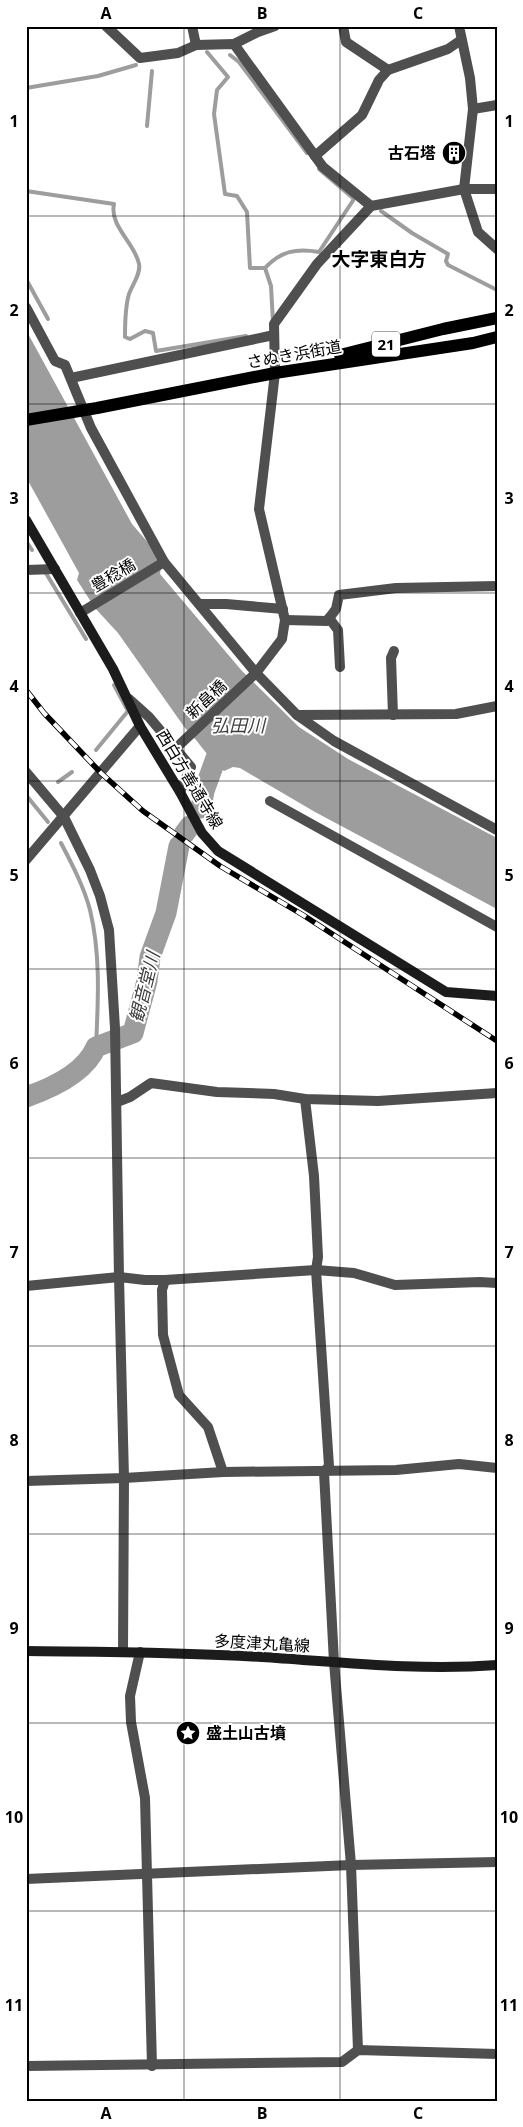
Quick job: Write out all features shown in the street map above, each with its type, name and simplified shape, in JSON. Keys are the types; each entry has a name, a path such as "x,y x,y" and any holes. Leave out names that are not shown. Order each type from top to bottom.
{"main road":[{"name":"21","path":"275,373 443,329 497,318"},
{"name":"さぬき浜街道","path":"26,420 275,373 473,343 497,337"},
{"name":"西白方善通寺線","path":"26,520 47,569 82,611 129,699 140,726 180,792 202,833 218,851 446,992 497,996"},
{"name":"多度津丸亀線","path":"26,1651 259,1656 334,1662 462,1668 497,1665"}],"street":[{"path":"106,26 140,58 178,53 196,45 234,44 275,26"},
{"path":"192,26 196,45"},
{"path":"343,26 346,42 388,70"},
{"path":"459,26 470,78 473,109 464,189 478,232 497,249"},
{"path":"315,156 362,115 378,80 388,70 448,49 461,40"},
{"path":"234,44 323,167 371,206"},
{"path":"473,109 497,104"},
{"path":"497,189 464,189 371,206 317,264 274,324 275,373 259,509 285,620 327,621 336,610 339,595 396,588 497,586"},
{"path":"26,307 55,361 65,365 91,428 160,564 200,604 256,673 297,716 334,741 497,830"},
{"path":"71,378 274,335"},
{"name":"豊稔橋","path":"82,611 160,564"},
{"path":"26,570 47,569"},
{"path":"200,604 282,609"},
{"path":"329,618 338,630 340,667"},
{"name":"新畠橋","path":"176,748 256,673 282,638 285,620"},
{"path":"393,715 390,658 394,651"},
{"path":"129,699 149,717 191,767 180,792"},
{"path":"297,716 456,714 497,706"},
{"path":"26,860 140,726"},
{"path":"26,772 64,817 90,870 100,896 108,930 115,1028 117,1102 124,1478 123,1652"},
{"path":"270,801 497,927"},
{"path":"117,1102 130,1098 151,1083 217,1092 274,1094 305,1099 378,1102 497,1093"},
{"path":"305,1099 314,1176 318,1257 316,1270 329,1466 324,1472 334,1662 351,1865 358,2050"},
{"path":"26,1286 119,1277 165,1280 316,1270 354,1273 395,1285 497,1283"},
{"path":"165,1280 162,1290 163,1335 179,1395 208,1427 223,1472"},
{"path":"26,1481 223,1472 396,1470 459,1464 497,1468"},
{"path":"140,1652 130,1696 130,1705 131,1722 145,1798 152,2066"},
{"path":"26,1879 351,1865 497,1862"},
{"path":"26,2066 152,2066 342,2062 358,2050 497,2054"}],"water":[{"name":"弘田川","path":"26,330 132,524 162,559 160,574 242,671 299,727 348,759 497,838 497,909 315,812 240,768 233,767 224,771 185,728 118,633 95,608 77,580 79,573 26,477"}],"waterway":[{"path":"207,52 228,77 217,90 214,114 225,194 237,196 247,212 250,268 265,268 271,286 273,322"},
{"path":"230,55 239,62 307,153"},
{"path":"26,88 98,76 136,65"},
{"path":"147,126 152,71"},
{"path":"265,268 271,262 289,252 303,250 319,252 354,199 319,169"},
{"path":"26,191 114,204 115,220 137,256 139,264 138,276 128,299 125,337 130,339 145,331 153,333 156,351 246,336"},
{"path":"381,211 412,233 448,254 446,261 448,265 497,290"},
{"path":"26,279 48,319"},
{"path":"26,541 32,550"},
{"path":"44,570 86,639"},
{"path":"96,750 128,711 114,685"},
{"name":"観音堂川","path":"201,808 204,791 224,736"},
{"path":"58,782 72,772"},
{"path":"26,795 48,822"},
{"name":"観音堂川","path":"184,834 190,826"},
{"path":"61,843 90,910 96,944 98,979 96,1047"},
{"name":"観音堂川","path":"26,1097 57,1084 76,1072 84,1065 96,1047 133,1033 147,981 150,957 166,913 179,846"}],"railway":[{"path":"26,690 44,713 101,773 143,811 220,866 303,915 497,1041"}],"place":[{"name":"古石塔","path":"454,153"},
{"name":"盛土山古墳","path":"188,1733"}],"district":[{"name":"大字東白方","path":"379,259"}]}
